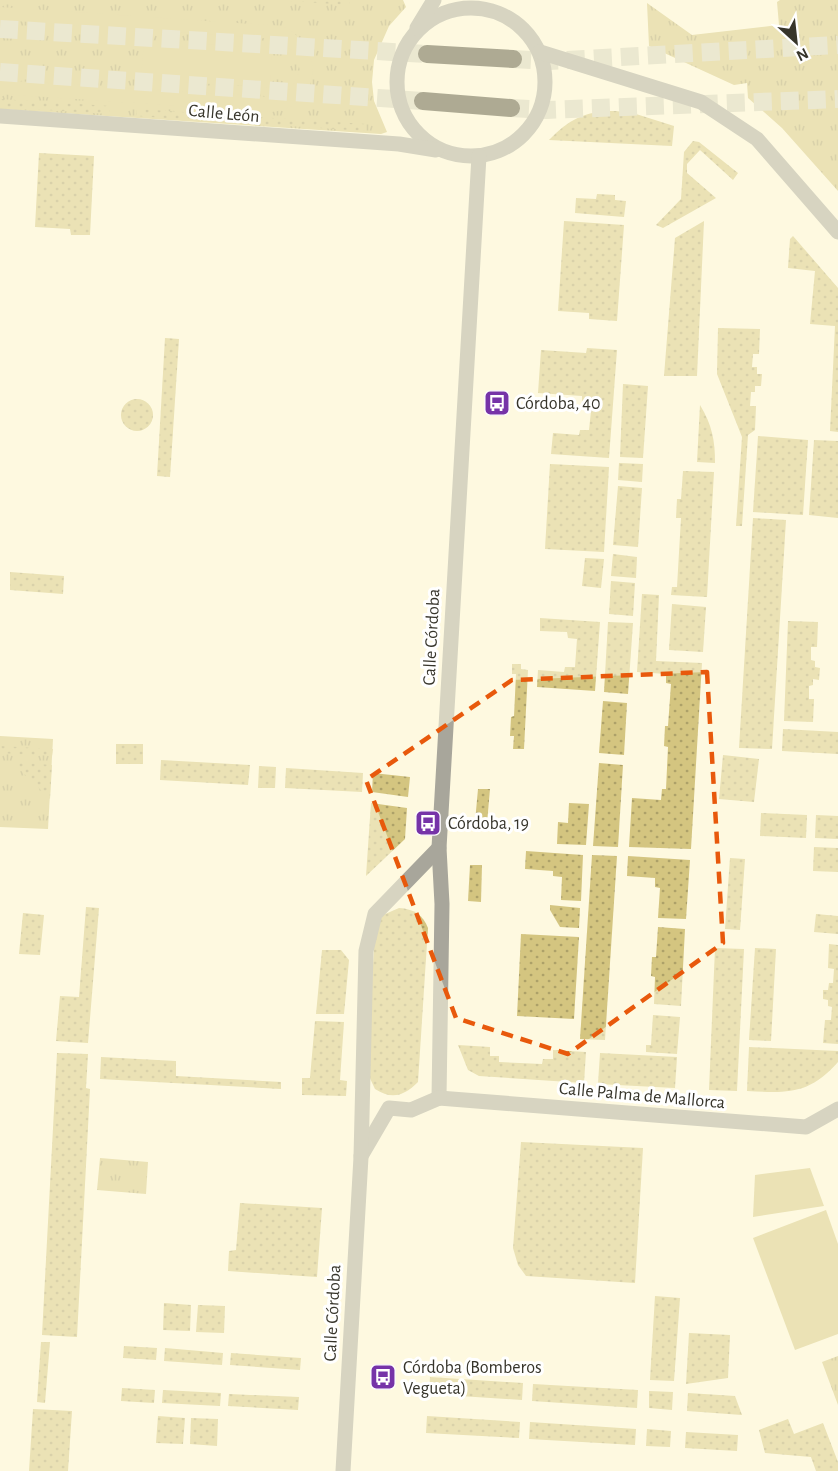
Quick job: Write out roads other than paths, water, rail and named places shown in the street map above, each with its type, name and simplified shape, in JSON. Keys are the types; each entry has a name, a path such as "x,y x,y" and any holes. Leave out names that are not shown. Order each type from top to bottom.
{"highway":[{"path":"428,54 513,59"},
{"path":"423,101 512,108"}],"street":[{"path":"449,11 427,2 399,62 397,89 405,115 421,137 443,151 479,156 506,148 528,130 542,106 546,79 540,52 524,29 500,13 490,0"},
{"path":"411,38 428,21 449,11 475,8 500,13"},
{"path":"540,52 701,102 757,139 838,232"},
{"name":"Calle León","path":"0,116 399,144 443,151"},
{"name":"Calle Córdoba","path":"343,1471 360,1157 366,951 375,914 439,848 479,156"},
{"path":"362,1094 375,1104 411,1110 439,1098 442,904 439,848"},
{"name":"Calle Palma de Mallorca","path":"439,1098 806,1127 838,1109"},
{"name":"Calle Córdoba","path":"360,1157 389,1108"}],"tunnel":[{"path":"0,29 427,54"},
{"path":"513,59 549,61 838,45"},
{"path":"0,72 423,101"},
{"path":"511,108 546,110 838,99"}],"place":[{"name":"Córdoba, 40","path":"497,403"},
{"name":"Córdoba, 19","path":"428,823"},
{"name":"Córdoba (Bomberos Vegueta)","path":"383,1377"}]}
